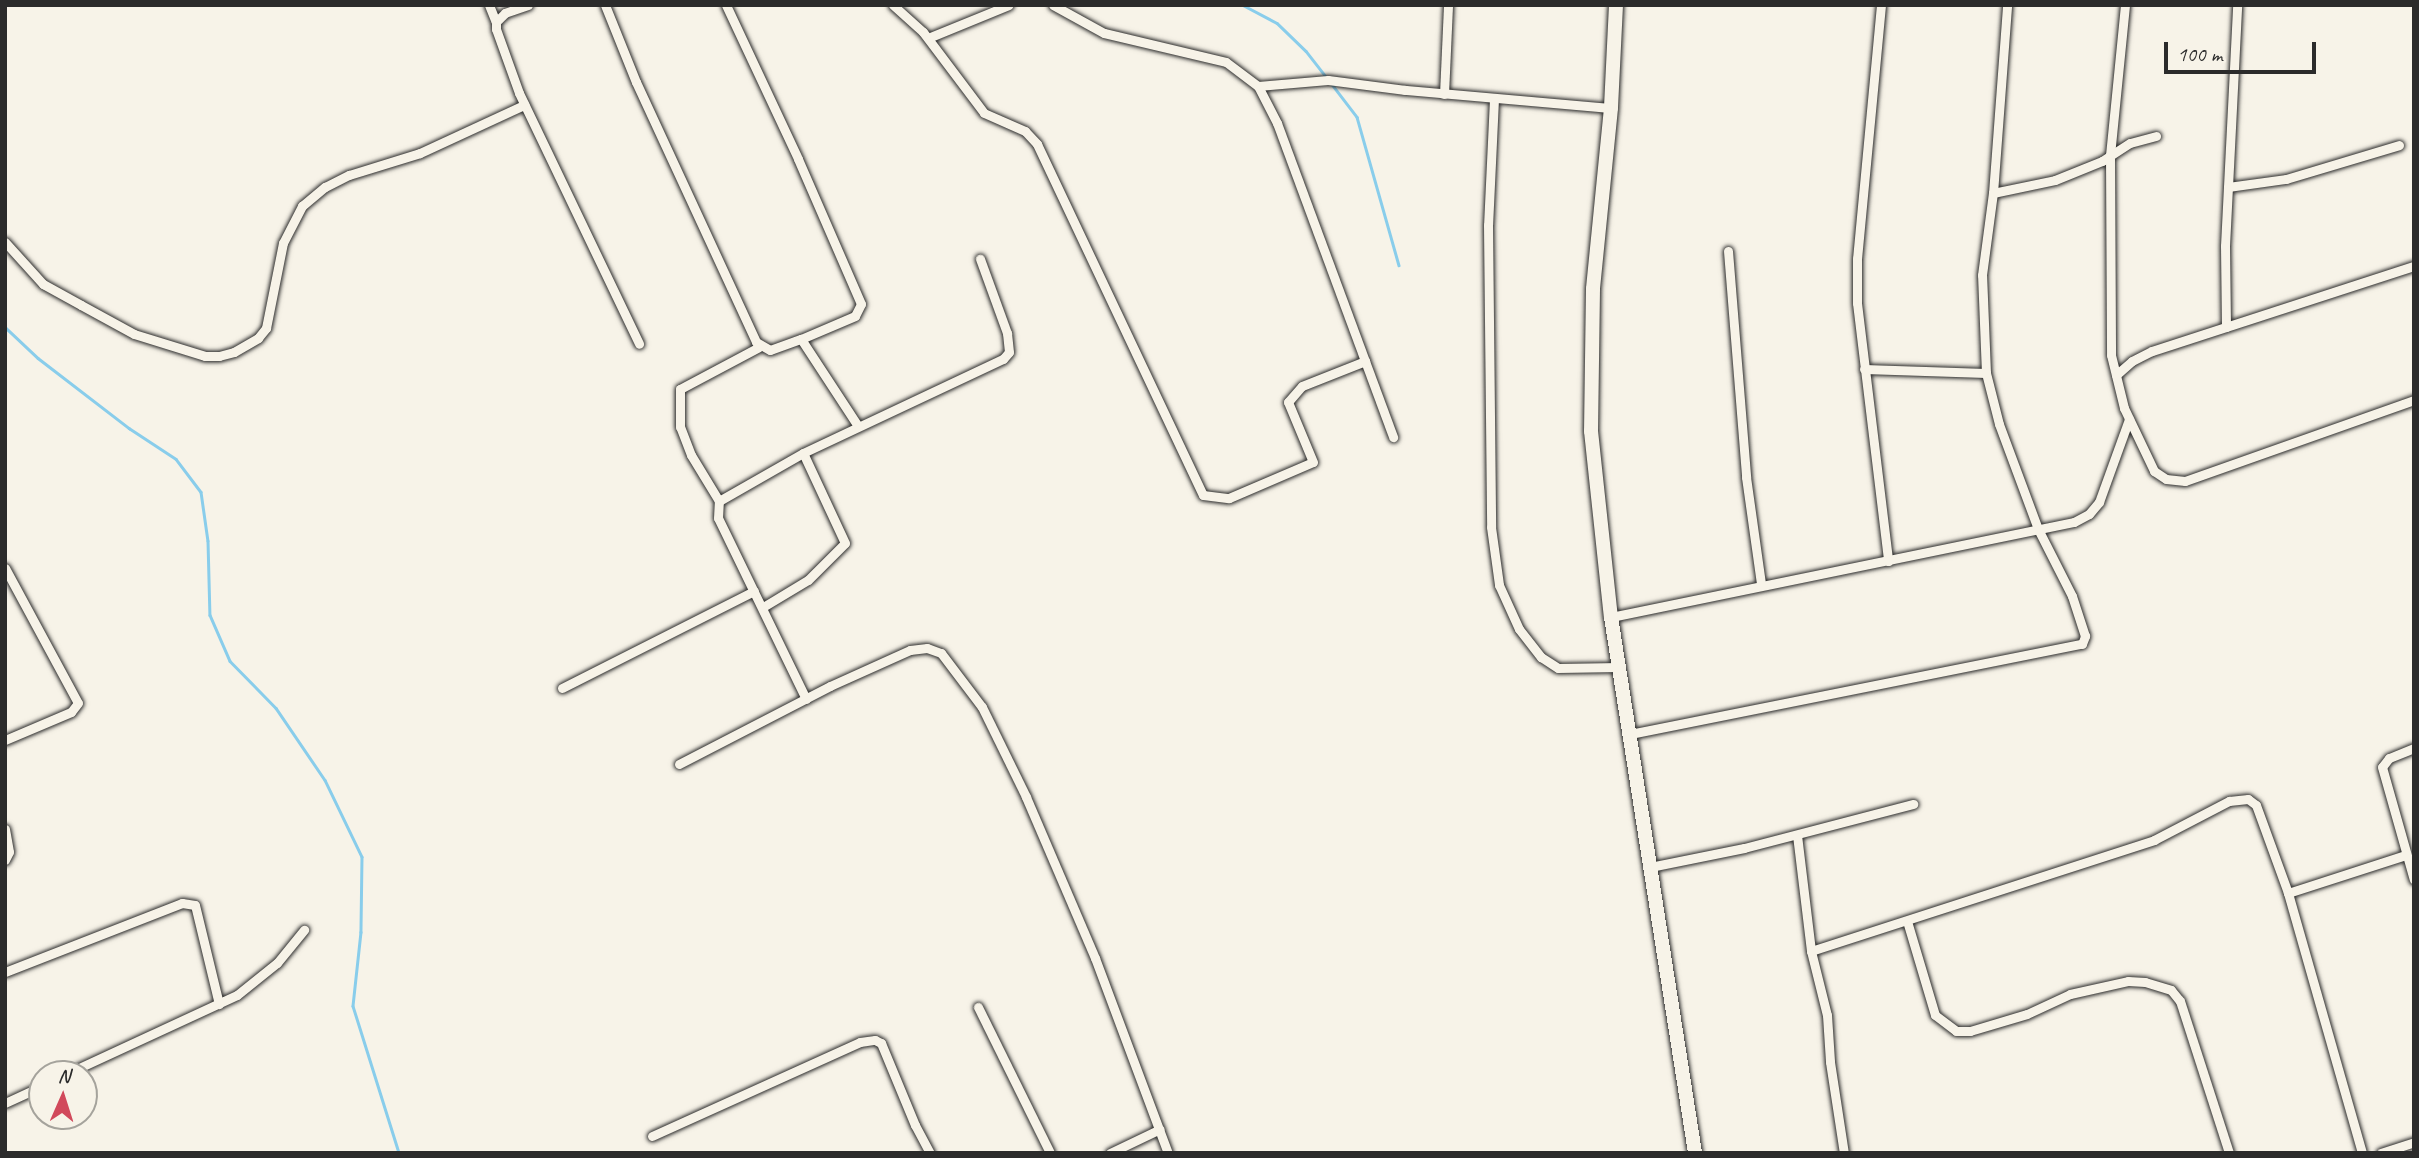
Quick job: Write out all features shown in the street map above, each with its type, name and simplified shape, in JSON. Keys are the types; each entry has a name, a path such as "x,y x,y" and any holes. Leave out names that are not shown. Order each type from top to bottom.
{"main road":[{"path":"1616,5 1611,108 1593,289 1591,355 1597,501 1611,617 1695,1153"}],"street":[{"path":"489,5 524,105 639,344"},
{"path":"496,22 505,13 528,5"},
{"path":"605,5 713,255 759,347 770,351 855,316 861,304 726,5"},
{"path":"893,5 928,38 984,113 1025,131 1037,144 1203,495 1229,498 1313,462 1288,402 1302,386 1365,361"},
{"path":"928,38 1009,5"},
{"path":"1053,5 1104,33 1226,62 1258,86 1278,123 1393,437"},
{"path":"1444,94 1448,5"},
{"path":"1881,5 1857,259 1857,303 1888,561"},
{"path":"1630,734 2082,644 2085,636 2072,596 2038,529 1999,424 1986,373 1982,275 1993,193 2007,5"},
{"path":"2124,5 2110,155 2111,355 2129,419 2154,471 2166,479 2185,481 2414,400"},
{"path":"2226,327 2228,187 2238,5"},
{"path":"1258,86 1328,80 1494,99 1611,108"},
{"path":"1494,99 1489,239 1492,527 1499,585 1519,629 1541,657 1558,667 1619,667"},
{"path":"5,242 43,284 81,306 134,334 205,356 219,356 234,352 258,338 266,328 283,243 302,206 326,187 349,175 419,153 524,105"},
{"path":"1993,193 2055,180 2130,143 2156,136"},
{"path":"2228,187 2286,179 2399,145"},
{"path":"1728,251 1745,477 1761,584"},
{"path":"719,501 803,453 1003,359 1009,352 1007,333 980,259"},
{"path":"2116,375 2132,361 2152,351 2414,266"},
{"path":"801,340 858,426"},
{"path":"759,347 680,388 680,427 691,455 719,501 718,518 806,699"},
{"path":"1864,369 1986,373"},
{"path":"1611,617 1761,584 1888,561 2074,522 2089,514 2099,502 2129,419"},
{"path":"763,607 808,580 845,543 803,453"},
{"path":"5,568 78,703 71,712 5,740"},
{"path":"562,688 754,591"},
{"path":"680,764 806,699 910,650 927,648 942,653 982,707 1026,797 1095,958 1168,1153"},
{"path":"2414,748 2389,758 2382,767 2414,880"},
{"path":"1811,951 2154,840 2239,799 2256,805 2288,893 2362,1153"},
{"path":"1650,867 1797,835 1913,804"},
{"path":"5,829 9,852 5,860"},
{"path":"1797,835 1811,951 1827,1015 1831,1074 1844,1153"},
{"path":"2288,893 2406,855"},
{"path":"5,972 182,903 195,905 219,1003"},
{"path":"1907,921 1935,1015 1956,1031 1970,1031 2026,1014 2070,994 2128,981 2145,982 2171,990 2180,1001 2229,1153"},
{"path":"96,1060 237,995 277,962 304,930"},
{"path":"978,1007 1049,1153"},
{"path":"652,1136 860,1042 875,1040 881,1043 915,1125 930,1153"},
{"path":"5,1103 28,1092"},
{"path":"1110,1153 1160,1129"},
{"path":"2381,1153 2414,1142"}],"waterway":[{"path":"1243,5 1277,23 1306,51 1327,78"},
{"path":"1331,83 1357,117 1399,265"},
{"path":"5,327 38,358 129,428 176,459 201,492 208,541 210,615 230,661 276,708 325,780 362,857 361,932 353,1006 399,1153"}]}
